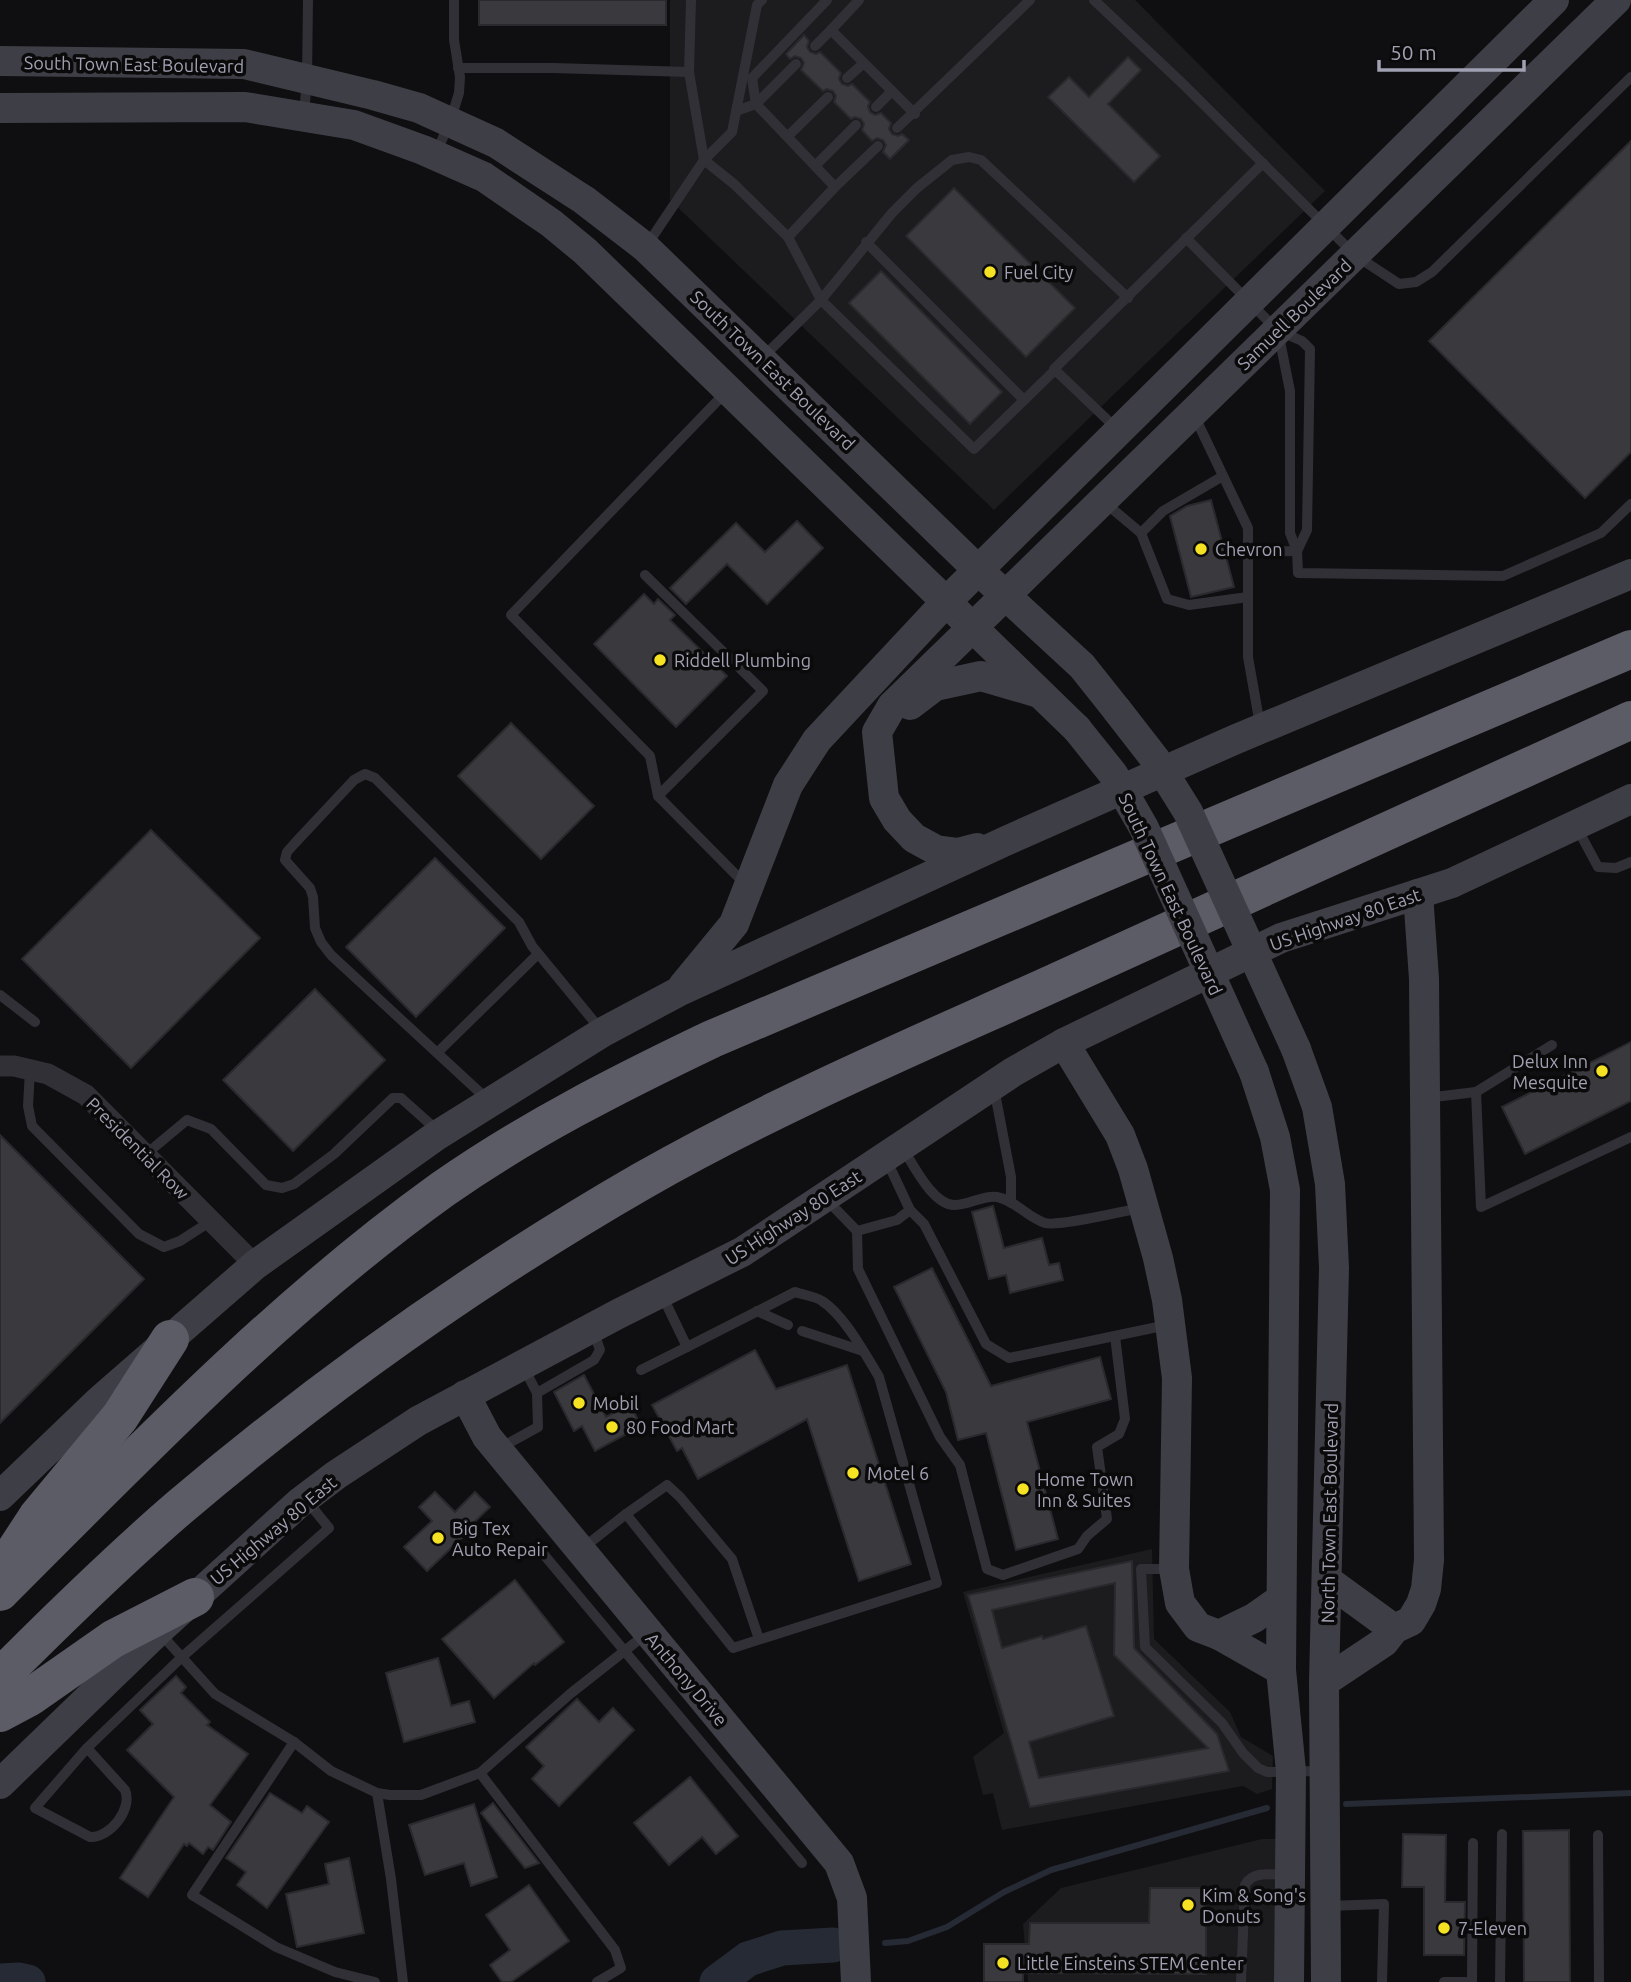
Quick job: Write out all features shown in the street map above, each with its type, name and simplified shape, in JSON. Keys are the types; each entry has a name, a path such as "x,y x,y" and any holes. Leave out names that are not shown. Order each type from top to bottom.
{"highway":[{"path":"0,1592 167,1424 316,1289 444,1189 527,1136 618,1084 712,1039 1631,649"},
{"path":"0,1676 178,1508 260,1441 433,1313 643,1181 741,1129 896,1055 1631,720"},
{"path":"0,1574 37,1517 120,1417 170,1339"},
{"path":"0,1713 30,1697 113,1639 195,1597"}],"main road":[{"path":"678,992 734,924 788,785 817,740 946,602 1554,0"},
{"name":"Samuell Boulevard","path":"1008,840 958,853 936,850 914,838 897,820 884,798 877,732 892,706 1616,0"},
{"name":"South Town East Boulevard","path":"0,61 244,64 419,108 496,143 584,200 645,247 978,570 1082,666 1154,759 1188,812 1296,1049"},
{"name":"South Town East Boulevard","path":"0,108 245,107 354,125 484,177 568,237 1077,729 1113,774 1144,828 1254,1072 1275,1137 1285,1190 1281,1599"},
{"path":"728,390 761,359"},
{"path":"0,1496 99,1401 255,1265 440,1133 603,1032 678,992 1008,840 1261,728 1631,574"},
{"path":"881,756 902,712 935,685 981,676 1042,694"},
{"name":"US Highway 80 East","path":"0,1784 158,1631 305,1499 336,1475 418,1421 592,1327 742,1252 993,1085 1064,1043 1281,938 1452,883 1630,801"},
{"path":"1324,1682 1384,1642 1394,1629 1411,1621 1426,1589 1429,1560 1423,979 1418,894"},
{"path":"1064,1043 1120,1135 1133,1169 1158,1258 1177,1378 1174,1569 1180,1603 1198,1627 1219,1635 1281,1670"},
{"name":"North Town East Boulevard","path":"1296,1049 1317,1107 1330,1184 1334,1268 1323,1771 1326,1982"},
{"name":"Anthony Drive","path":"465,1395 487,1437 497,1450 839,1863 852,1898 856,1982"},
{"path":"1328,1581 1394,1629"},
{"path":"1219,1635 1254,1618 1281,1599"},
{"path":"1281,1599 1281,1670 1291,1771 1289,1982"}],"street":[{"name":"Presidential Row","path":"0,1066 14,1066 48,1074 86,1095 255,1265"}],"lane":[{"path":"304,117 308,0"},
{"path":"435,156 450,122 458,93 454,0"},
{"path":"691,0 689,72 704,160 734,184 788,237 821,300 974,449 1263,163"},
{"path":"645,247 704,160 732,132 757,5 762,0"},
{"path":"827,0 752,78 756,104 835,187"},
{"path":"815,46 859,0"},
{"path":"897,128 915,114 1030,0"},
{"path":"1094,0 1355,255 1399,284 1416,282 1432,272 1631,77"},
{"path":"831,30 915,114"},
{"path":"847,78 864,63"},
{"path":"736,111 756,104 796,64"},
{"path":"458,68 689,72"},
{"path":"876,107 892,91"},
{"path":"788,136 828,97"},
{"path":"816,165 856,125"},
{"path":"788,237 878,146"},
{"path":"761,359 821,300 892,213 935,172 952,160 969,157 981,160 1128,298"},
{"path":"1186,238 1277,330 1303,341 1310,349 1307,530 1297,551"},
{"path":"866,242 1024,400"},
{"path":"1277,330 1290,391 1290,533 1297,551 1298,573 1503,576 1601,533 1631,504"},
{"path":"1055,370 1119,431"},
{"path":"728,390 511,615 650,756 658,796 748,887"},
{"path":"1193,412 1248,528 1248,657 1261,728"},
{"path":"1141,533 1163,511 1223,476"},
{"path":"1102,501 1141,533 1167,599 1189,604 1248,597"},
{"path":"1248,552 1297,551"},
{"path":"645,575 763,691 658,796"},
{"path":"490,1102 331,955 315,928 310,888 285,860 287,852 354,780 365,774 375,778 519,922 538,954 603,1032"},
{"path":"1575,825 1598,867 1616,869 1631,862"},
{"path":"438,1052 538,954"},
{"path":"0,995 35,1022"},
{"path":"1424,1099 1476,1093 1552,1045"},
{"path":"30,1070 28,1106 32,1126 139,1234 164,1247 180,1241 211,1221"},
{"path":"993,1085 1011,1178 1011,1203"},
{"path":"1476,1093 1481,1207 1631,1137"},
{"path":"145,1155 187,1119 211,1129 266,1185 282,1188 294,1184 334,1154 393,1098 401,1098 440,1133"},
{"path":"893,1152 940,1200 956,1206 988,1197 999,1197 1049,1225 1144,1208"},
{"path":"893,1152 910,1210 924,1224 986,1344 1009,1358 1170,1324"},
{"path":"824,1197 857,1231 858,1269 940,1437 960,1465 987,1569 1003,1574 1078,1549 1087,1536 1107,1519 1097,1447 1119,1434 1125,1419 1115,1336"},
{"path":"857,1231 897,1220 910,1210"},
{"path":"626,1514 733,1648 937,1583 879,1377 842,1322 821,1300 795,1292 641,1370"},
{"path":"660,1293 687,1347"},
{"path":"757,1311 788,1325"},
{"path":"537,1393 594,1360 600,1350 592,1327"},
{"path":"803,1331 864,1352"},
{"path":"497,1450 538,1427 537,1393 522,1364"},
{"path":"579,1551 667,1485 732,1559 759,1639"},
{"path":"87,1748 129,1798 128,1805 109,1832 96,1838 35,1808 87,1748 182,1657 329,1528 305,1499"},
{"path":"540,1550 802,1863"},
{"path":"1174,1569 1141,1569 1145,1647 1222,1723 1243,1753 1258,1768 1267,1772 1323,1771"},
{"path":"158,1631 215,1695 294,1742 331,1771 377,1793 421,1794 480,1773 570,1694 648,1632"},
{"path":"294,1742 192,1895 276,1947 335,1972 374,1982"},
{"path":"480,1773 615,1950 621,1968 597,1982"},
{"path":"377,1793 391,1879 403,1982"},
{"path":"1500,1982 1502,1834"},
{"path":"1598,1835 1599,1982"},
{"path":"1444,1982 1472,1981 1473,1843"},
{"path":"1241,1982 1245,1885 1248,1879 1256,1875 1290,1875"},
{"path":"1326,1906 1384,1905 1382,1982"}],"shaded area":[{"path":"670,0 1135,0 1325,191 994,510 670,200"},
{"path":"1152,1549 1154,1639 1230,1712 1241,1737 1273,1756 1272,1789 1257,1794 1243,1786 1002,1830 993,1793 983,1795 973,1757 1004,1733 963,1592"},
{"path":"1262,1839 1277,1839 1274,1982 1028,1982 1023,1924 1061,1888"}],"building":[{"path":"479,0 666,0 666,25 479,25"},
{"path":"804,35 809,41 807,47 810,52 820,52 841,73 839,79 842,84 852,84 870,102 870,112 875,115 881,113 891,123 889,129 892,134 902,134 909,140 890,159 883,152 886,145 883,140 877,138 872,141 862,130 864,124 861,119 851,119 834,102 836,96 833,91 823,91 801,70 804,63 801,58 795,56 790,59 786,54"},
{"path":"1128,57 1141,70 1108,104 1160,156 1134,182 1048,97 1069,77 1089,97"},
{"path":"1631,141 1631,452 1585,498 1429,341"},
{"name":"Fuel City","path":"954,188 1075,308 1026,357 906,236"},
{"path":"881,271 1002,392 970,424 849,303"},
{"name":"Chevron","path":"1211,500 1234,587 1191,597 1170,516 1187,506"},
{"path":"797,521 823,548 767,604 727,564 686,604 670,588 736,523 765,552"},
{"name":"Riddell Plumbing","path":"644,594 654,604 658,599 675,615 670,620 727,676 676,727 594,644"},
{"path":"511,723 594,806 541,859 458,776"},
{"path":"151,830 260,938 131,1068 22,959"},
{"path":"435,858 505,928 416,1017 346,947"},
{"path":"315,989 385,1060 293,1151 223,1080"},
{"name":"Delux Inn Mesquite","path":"1631,1042 1631,1101 1525,1154 1502,1107"},
{"path":"0,1135 144,1279 0,1423"},
{"path":"993,1206 1004,1248 1042,1238 1049,1265 1059,1263 1063,1280 1010,1293 1006,1275 989,1279 972,1212"},
{"name":"Home Town Inn & Suites","path":"932,1268 991,1386 1100,1357 1111,1399 1027,1422 1058,1539 1016,1550 986,1433 958,1440 946,1392 894,1287"},
{"path":"755,1350 776,1389 847,1365 911,1564 859,1581 807,1419 698,1479 682,1448 677,1451 652,1405"},
{"path":"584,1375 606,1417 630,1404 641,1426 595,1451 582,1426 574,1431 554,1392"},
{"name":"Big Tex Auto Repair","path":"435,1492 455,1512 475,1492 490,1507 427,1571 404,1547 432,1521 419,1507"},
{"path":"1132,1561 1134,1648 1217,1734 1229,1771 1030,1807 968,1595","holes":["1115,1583 1114,1655 1208,1748 1039,1778 1029,1742 1114,1716 1086,1626 1002,1648 992,1610"]},
{"path":"515,1580 564,1642 535,1665 534,1663 494,1698 442,1639"},
{"path":"438,1658 451,1706 469,1701 475,1722 404,1742 386,1673"},
{"path":"176,1676 186,1687 181,1693 210,1722 207,1725 248,1754 210,1805 231,1822 213,1850 208,1847 203,1854 189,1843 187,1846 184,1844 148,1897 120,1878 174,1797 127,1750 153,1724 140,1710"},
{"path":"577,1699 599,1722 613,1708 634,1730 559,1806 532,1779 544,1766 526,1747"},
{"path":"690,1777 738,1836 716,1854 702,1837 669,1865 634,1823"},
{"path":"270,1793 302,1813 307,1806 329,1822 267,1908 237,1885 246,1872 226,1858"},
{"path":"493,1803 539,1863 525,1868 481,1813"},
{"path":"474,1804 497,1877 471,1886 464,1863 425,1875 409,1825"},
{"path":"1569,1830 1570,1982 1524,1982 1523,1831"},
{"path":"1403,1834 1446,1835 1445,1902 1465,1902 1464,1955 1424,1955 1424,1887 1402,1887"},
{"path":"349,1858 364,1933 297,1947 286,1894 329,1884 325,1864"},
{"path":"529,1885 569,1941 511,1982 502,1982 490,1965 510,1950 486,1915"},
{"path":"1150,1888 1206,1888 1206,1974 1023,1973 1023,1982 984,1982 984,1944 1029,1944 1030,1923 1149,1923"}],"waterway":[{"path":"1346,1804 1631,1793"},
{"path":"885,1943 908,1941 947,1927 1004,1892 1051,1870 1267,1808"},
{"path":"717,1982 748,1959 782,1948 833,1945"},
{"path":"0,1981 28,1982"}],"place":[{"name":"Fuel City","path":"990,272"},
{"name":"Chevron","path":"1201,549"},
{"name":"Riddell Plumbing","path":"660,660"},
{"name":"Delux Inn Mesquite","path":"1602,1071"},
{"name":"Mobil","path":"579,1403"},
{"name":"80 Food Mart","path":"612,1427"},
{"name":"Motel 6","path":"853,1473"},
{"name":"Home Town Inn & Suites","path":"1023,1489"},
{"name":"Big Tex Auto Repair","path":"438,1538"},
{"name":"Kim & Song's Donuts","path":"1188,1905"},
{"name":"7-Eleven","path":"1444,1928"},
{"name":"Little Einsteins STEM Center","path":"1003,1963"}]}
